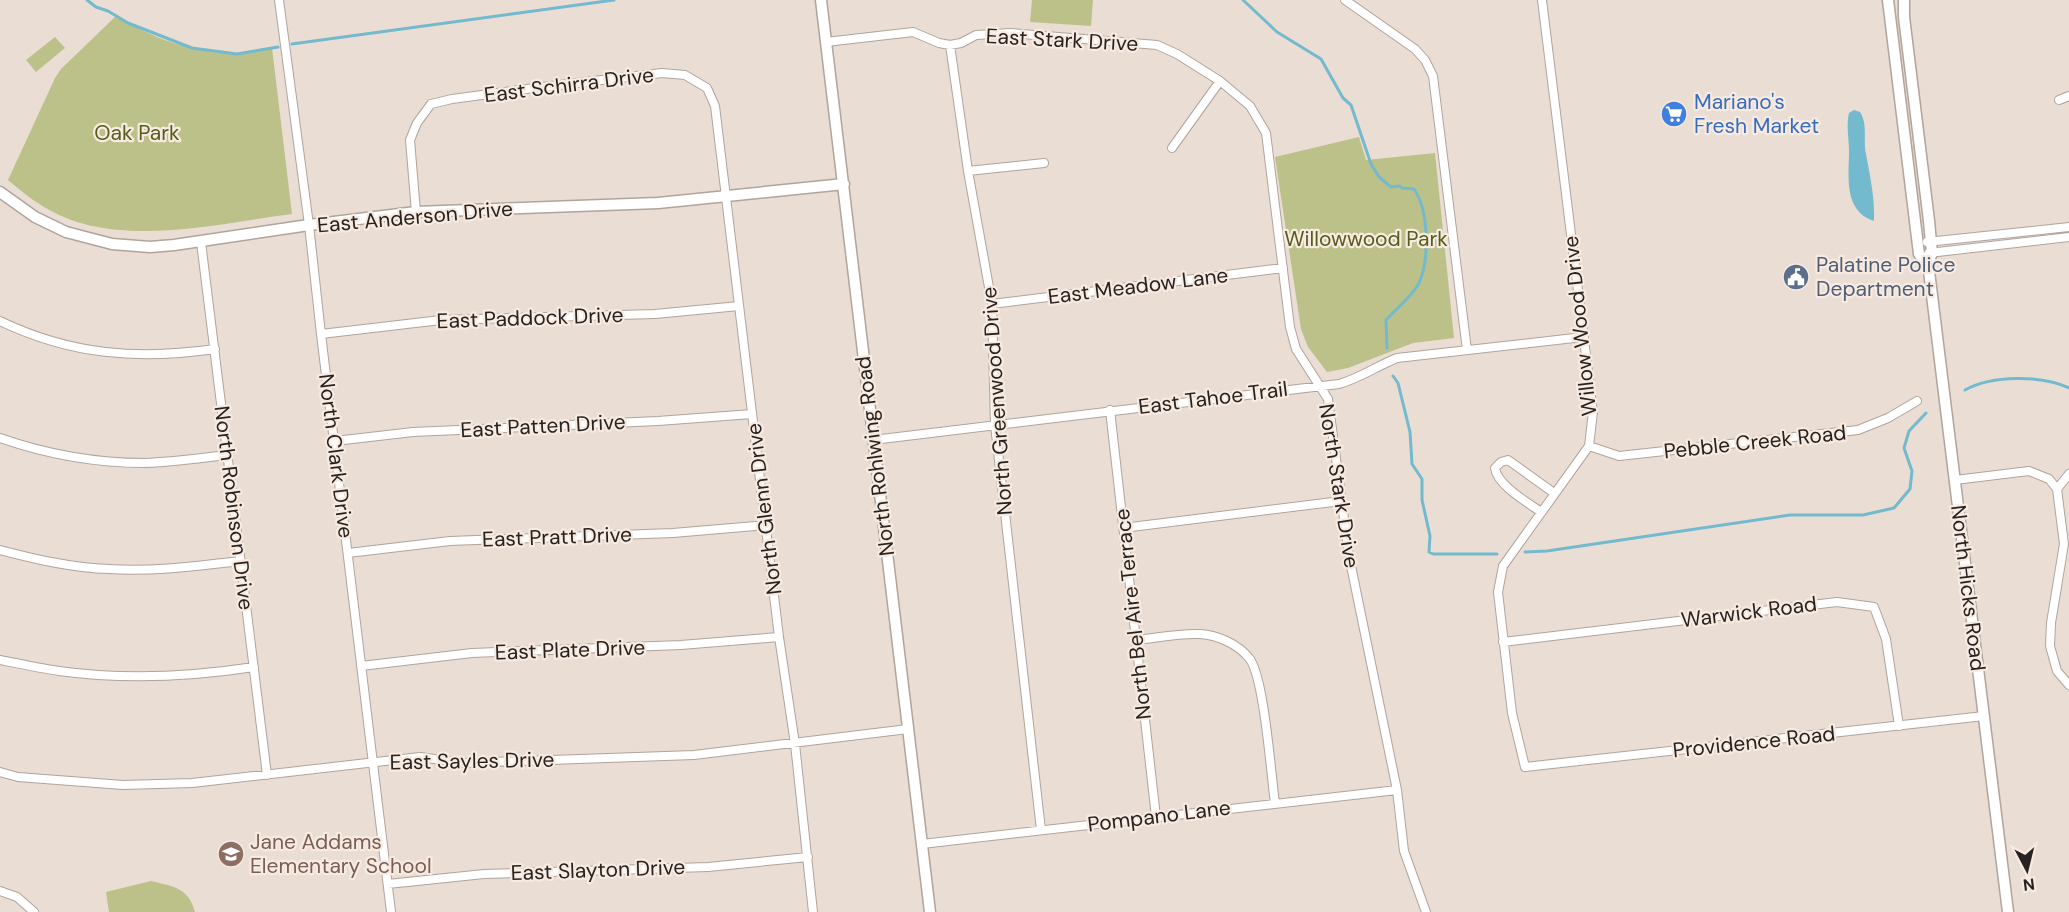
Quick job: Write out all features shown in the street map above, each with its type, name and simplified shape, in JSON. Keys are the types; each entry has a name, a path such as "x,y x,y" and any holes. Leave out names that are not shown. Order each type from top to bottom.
{"street":[{"name":"North Clark Drive","path":"279,0 309,225 391,912"},
{"name":"North Rohlwing Road","path":"821,0 930,912"},
{"path":"1345,0 1415,49 1425,60 1432,76 1467,350"},
{"name":"Willow Wood Drive","path":"1525,767 1512,713 1498,592 1503,566 1589,446 1593,412 1542,0"},
{"path":"1888,0 1918,249"},
{"name":"North Hicks Road","path":"1904,0 1955,480 2008,912"},
{"path":"826,42 913,32 950,45"},
{"name":"East Stark Drive","path":"950,45 961,43 976,35 1011,33 1157,45 1178,54 1220,81"},
{"path":"1893,37 1899,40 1910,66"},
{"name":"North Greenwood Drive","path":"950,45 968,171 992,304 995,425 1041,830"},
{"name":"East Schirra Drive","path":"416,212 410,140 417,123 431,104 452,99 662,74 685,75 707,88 715,106"},
{"path":"1172,148 1220,81"},
{"name":"North Stark Drive","path":"1220,81 1251,106 1266,133 1290,327 1296,349 1328,399 1349,556 1397,790 1404,851 1426,912"},
{"path":"2059,100 2069,96"},
{"name":"North Glenn Drive","path":"715,106 779,637 795,744 813,912"},
{"path":"968,171 1044,163"},
{"name":"East Anderson Drive","path":"0,192 49,225 66,232 99,242 150,247 416,212 658,203 844,184"},
{"path":"1918,249 1930,252 2069,227"},
{"path":"1918,249 1930,252 2069,237"},
{"name":"North Robinson Drive","path":"201,242 267,775"},
{"name":"East Meadow Lane","path":"992,304 1283,268"},
{"name":"East Paddock Drive","path":"321,334 441,320 655,314 739,306"},
{"path":"0,321 29,334 83,349 160,355 215,349"},
{"name":"East Tahoe Trail","path":"873,440 1320,386 1350,380 1382,363 1397,358 1583,337"},
{"name":"Pebble Creek Road","path":"1589,446 1619,456 1858,430 1888,418 1917,401"},
{"name":"North Bel Aire Terrace","path":"1110,410 1156,817"},
{"name":"East Patten Drive","path":"335,441 413,432 658,421 752,414"},
{"path":"0,438 55,454 98,460 145,463 227,455"},
{"path":"1541,512 1503,484 1496,476 1495,468 1501,462 1508,460 1554,493"},
{"path":"1955,480 2029,471 2049,479 2057,489 2064,544 2051,623 2050,646 2057,671 2069,686"},
{"path":"2057,489 2069,474"},
{"path":"1123,528 1341,501"},
{"name":"East Pratt Drive","path":"348,553 450,541 673,533 766,525"},
{"path":"0,550 43,561 107,570 160,570 242,561"},
{"name":"Warwick Road","path":"1503,642 1837,602 1874,607 1886,639 1899,726"},
{"path":"1135,640 1201,634 1224,640 1237,647 1250,659 1258,679 1275,803"},
{"name":"East Plate Drive","path":"362,666 472,653 681,645 779,637"},
{"path":"0,660 57,671 121,676 205,674 254,667"},
{"name":"Providence Road","path":"1525,767 1984,716"},
{"name":"East Sayles Drive","path":"0,772 18,777 123,785 192,783 420,758 463,762 694,755 908,729"},
{"name":"Pompano Lane","path":"922,844 1397,790"},
{"name":"East Slayton Drive","path":"388,884 484,874 708,867 808,856"},
{"path":"0,891 17,897 34,912"}],"green space":[{"path":"1032,0 1093,0 1091,26 1030,22"},
{"name":"Oak Park","path":"116,16 158,37 189,47 240,53 272,48 292,214 197,228 131,231 99,227 69,219 41,205 8,180 55,78 61,69"},
{"path":"55,37 65,48 36,72 26,60"},
{"name":"Willowwood Park","path":"1359,137 1366,160 1435,153 1454,338 1413,343 1348,368 1327,372 1308,347 1301,329 1275,157"},
{"path":"151,881 179,889 188,897 195,912 109,912 106,892"}],"water":[{"path":"1854,110 1860,112 1865,127 1865,149 1873,195 1874,221 1857,209 1850,192 1848,123 1849,113"}],"waterway":[{"path":"87,0 128,23 192,48 237,54 278,47"},
{"path":"292,44 614,0"},
{"path":"1243,0 1277,32 1321,59 1343,98 1351,105 1371,164 1379,177 1391,187 1414,189 1419,198 1425,223 1425,263 1418,285 1386,320 1387,348"},
{"path":"1393,376 1398,383 1410,432 1412,464 1422,479 1422,500 1430,536 1429,552 1433,554 1497,554"},
{"path":"1965,390 1976,385 2017,378 2045,381 2069,388"},
{"path":"1525,552 1547,551 1790,515 1863,515 1894,508 1910,489 1912,471 1904,448 1909,431 1926,413"}],"place":[{"name":"Mariano's Fresh Market","path":"1674,114"},
{"name":"Palatine Police Department","path":"1796,277"},
{"name":"Jane Addams Elementary School","path":"231,854"}]}
